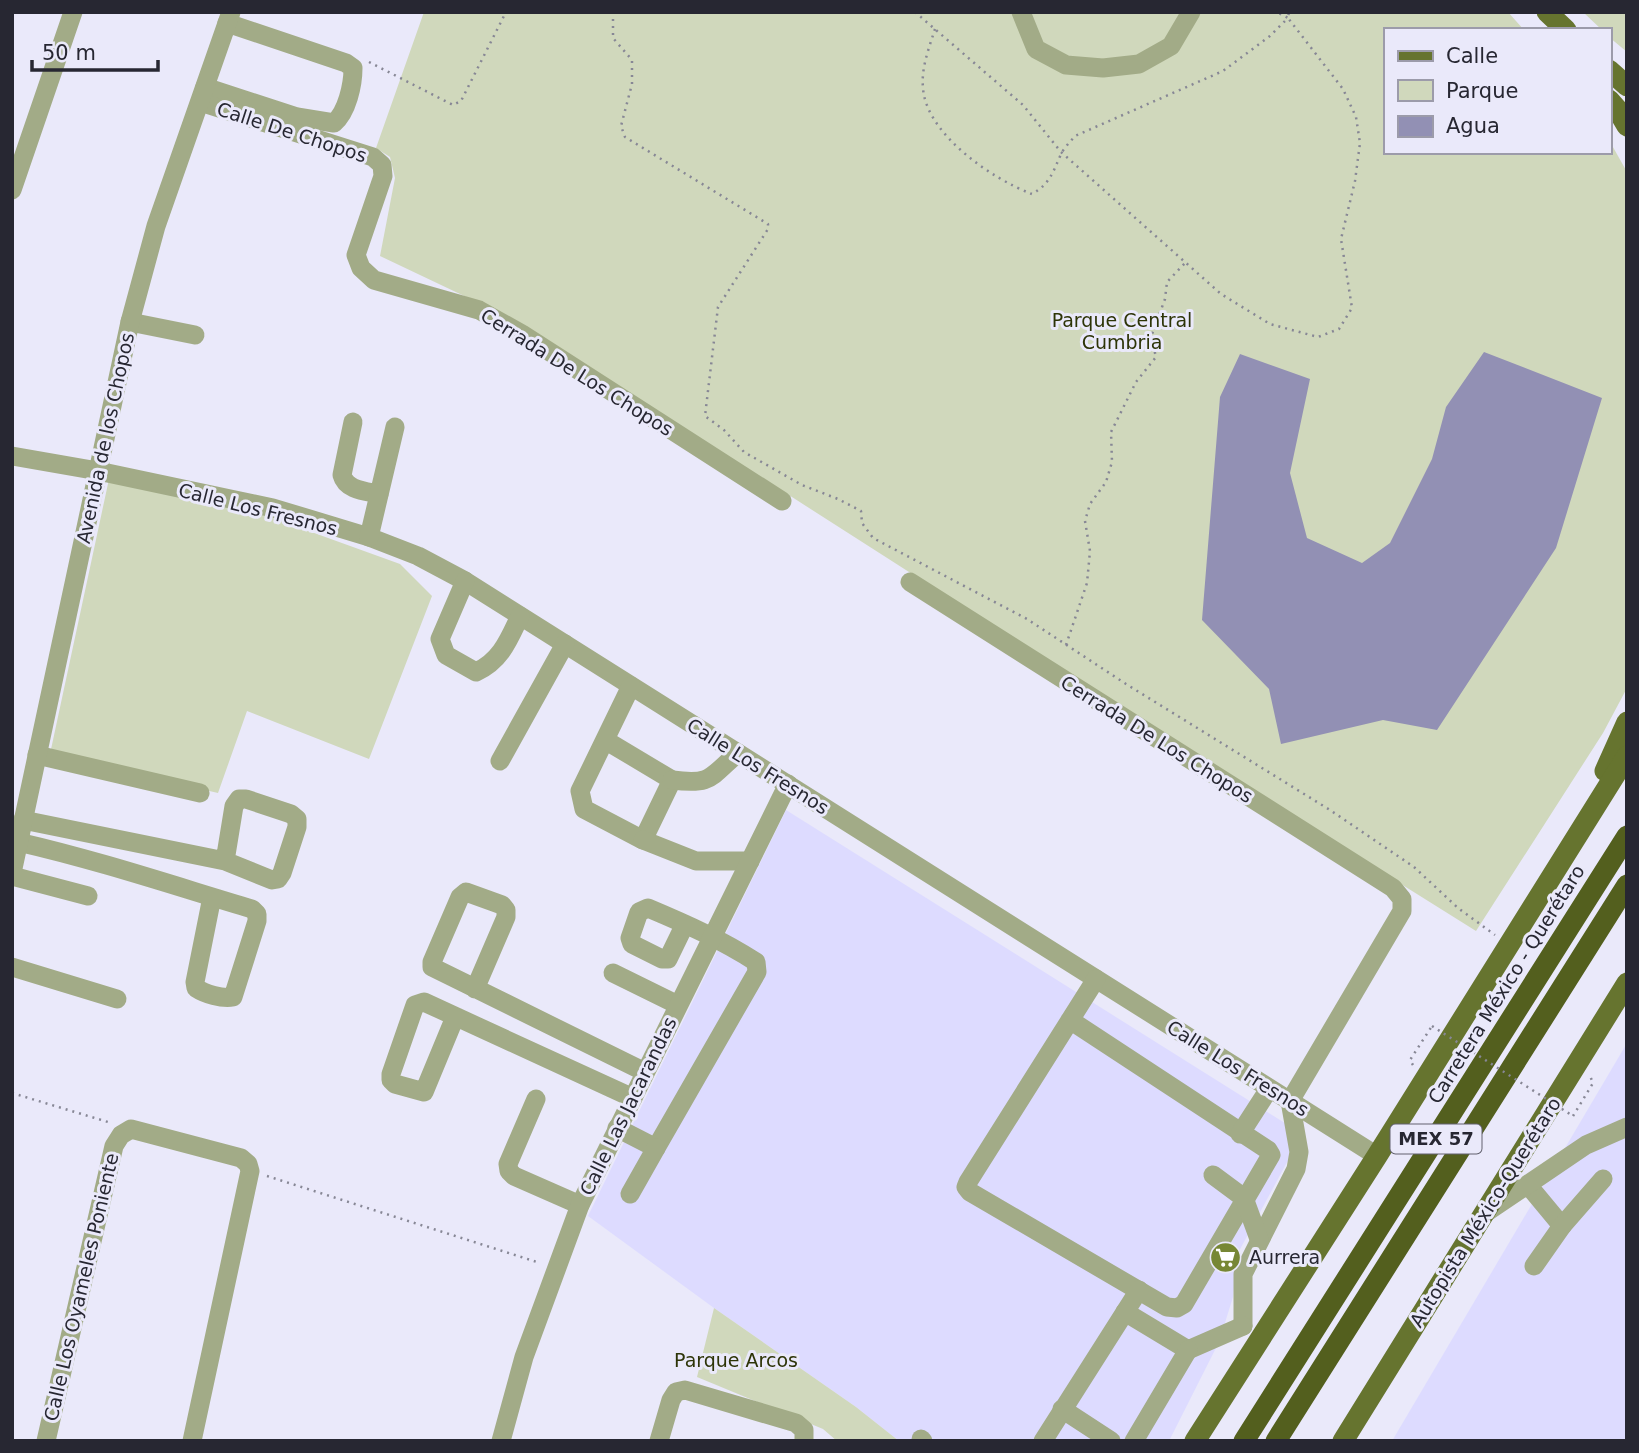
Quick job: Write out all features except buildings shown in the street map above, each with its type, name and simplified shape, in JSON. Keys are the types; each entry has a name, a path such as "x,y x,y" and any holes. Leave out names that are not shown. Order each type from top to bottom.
{"highway":[{"name":"Carretera México - Querétaro","path":"1244,1441 1627,836"},
{"name":"MEX 57","path":"1276,1441 1627,885"}],"main road":[{"path":"1529,12 1543,28"},
{"path":"1547,12 1564,28"},
{"path":"1611,72 1627,86"},
{"path":"1611,103 1627,126"},
{"path":"1570,849 1627,722"},
{"path":"1195,1441 1627,756"},
{"name":"Autopista México-Querétaro","path":"1343,1441 1627,983"}],"street":[{"path":"12,190 73,12"},
{"path":"1021,12 1036,49 1066,65 1103,68 1139,64 1171,46 1191,12"},
{"path":"203,95 297,117 334,123 340,118 353,79 353,68 346,62 229,18"},
{"name":"Avenida de los Chopos","path":"12,874 130,322 156,226 229,18"},
{"name":"Calle De Chopos","path":"203,95 373,157 382,165 383,176 356,255 361,268"},
{"name":"Cerrada De Los Chopos","path":"361,268 374,280 479,310 522,334 782,501"},
{"path":"130,322 195,335"},
{"path":"353,422 342,475 344,482 350,487 379,494"},
{"path":"369,537 395,427"},
{"name":"Calle Los Fresnos","path":"12,456 99,471 273,508 369,537 418,556 464,581 565,644 1377,1156"},
{"path":"464,581 440,639 446,654 476,672 487,667 497,659 520,616"},
{"name":"Cerrada De Los Chopos","path":"910,582 1393,888 1402,899 1402,911 1290,1101"},
{"path":"500,761 565,644"},
{"path":"631,686 580,791 584,808 643,840 696,862 750,861"},
{"path":"605,740 672,780 698,783 705,781 738,753"},
{"path":"37,755 200,793"},
{"path":"643,840 672,780"},
{"name":"Calle Las Jacarandas","path":"502,1441 524,1357 580,1205 788,784"},
{"path":"23,820 225,861 272,880 278,879 297,827 297,819 291,814 239,799 234,806 225,861"},
{"path":"18,842 212,897 252,909 257,914 257,921 233,997 196,988 212,897"},
{"path":"12,874 88,896"},
{"path":"475,989 506,917 506,910 502,905 466,892 460,897 432,967 475,989 645,1072"},
{"path":"630,1194 759,967 756,962 713,936 685,924"},
{"path":"12,967 117,999"},
{"path":"614,973 678,1005"},
{"path":"1070,1020 1268,1150 1270,1155 1184,1304 1177,1308 1167,1307 970,1192 966,1187 968,1182 1070,1020 1096,979"},
{"path":"455,1017 633,1098"},
{"path":"1240,1134 1269,1088"},
{"path":"536,1099 508,1164 509,1171 514,1176 580,1205"},
{"path":"1243,1326 1242,1274 1298,1161 1299,1152 1290,1101"},
{"path":"1480,1217 1586,1145 1627,1127"},
{"path":"617,1128 656,1148"},
{"path":"126,1132 241,1158 248,1164 250,1174 192,1441"},
{"name":"Calle Los Oyameles Poniente","path":"46,1441 114,1146 126,1132"},
{"path":"1213,1175 1244,1198 1259,1238"},
{"path":"1534,1266 1562,1226 1603,1179"},
{"path":"1528,1185 1562,1226"},
{"path":"1043,1441 1139,1290"},
{"path":"1125,1312 1188,1350"},
{"path":"1243,1326 1262,1336"},
{"path":"1134,1441 1188,1350 1243,1326"},
{"path":"659,1441 671,1400 676,1392 685,1390 796,1423 804,1430 804,1441"},
{"path":"1062,1409 1111,1441"}],"path":[{"path":"353,68 371,61 453,105 461,101 506,12"},
{"path":"613,12 613,38 632,60 632,84 621,126 625,136 768,224 768,229 718,307 705,416 724,430 744,452 802,485 860,511 862,523 873,538 1027,619 1195,724 1276,779 1330,810 1414,867 1458,908 1509,945"},
{"path":"915,12 1023,105 1061,152 1220,294 1269,324 1318,337 1339,329 1352,307 1341,239 1355,181 1360,143 1356,117 1343,89 1289,18 1277,12"},
{"path":"935,28 923,75 923,90 928,110 941,131 965,153 1010,186 1032,194 1049,182 1061,152 1075,136 1223,71 1270,36 1289,18 1289,12"},
{"path":"1066,645 1087,583 1090,551 1085,521 1090,504 1106,482 1112,462 1111,432 1136,382 1156,357 1151,337 1165,299 1167,282 1185,262"},
{"path":"1410,1060 1432,1026 1573,1115 1593,1083"},
{"path":"12,1093 126,1132"},
{"path":"250,1174 555,1268"}],"shaded area":[{"path":"786,810 1288,1125 1293,1151 1238,1253 1233,1297 1219,1342 1169,1441 899,1441 856,1407 588,1216"},
{"path":"1627,1043 1627,1441 1392,1441"}],"green space":[{"name":"Parque Central Cumbria","path":"424,12 1508,12 1522,28 1384,28 1384,154 1611,154 1611,144 1627,172 1627,688 1603,733 1476,931 1187,750 517,321 380,256 395,178 390,157 376,148"},
{"path":"1583,12 1627,12 1627,52 1611,39 1611,28 1600,28"},
{"path":"109,479 270,517 400,564 432,596 369,759 247,711 218,793 50,754"},
{"name":"Parque Arcos","path":"714,1308 856,1407 899,1441 837,1441 823,1429 697,1377"}],"water":[{"path":"1484,352 1602,398 1556,548 1437,730 1383,720 1281,744 1269,689 1202,620 1220,397 1240,354 1310,379 1290,473 1307,538 1362,563 1390,543 1432,459 1446,407"}],"place":[{"name":"Aurrera","path":"1226,1257"}]}
